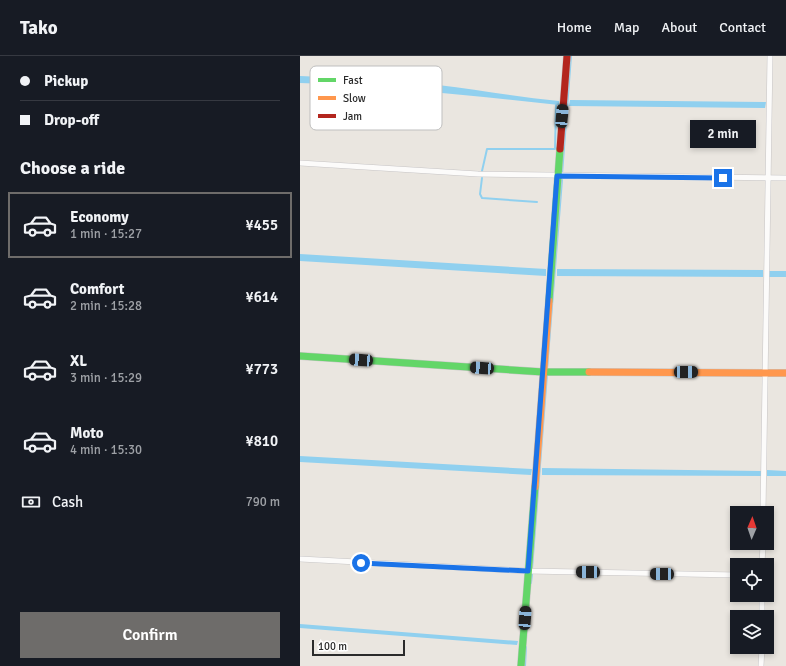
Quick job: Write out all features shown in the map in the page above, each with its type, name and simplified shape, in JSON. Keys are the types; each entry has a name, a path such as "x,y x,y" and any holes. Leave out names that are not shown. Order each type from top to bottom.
{"street":[{"path":"521,666 567,56"},
{"path":"763,506 770,56"},
{"path":"300,163 457,173 557,176 786,178"},
{"path":"300,356 543,372 786,373"},
{"path":"300,559 528,571 730,575"},
{"path":"761,666 762,654"}],"water":[{"path":"300,76 310,76 310,83 300,83"},
{"path":"442,86 559,101 559,105 442,93"},
{"path":"570,100 766,102 765,108 569,106"},
{"path":"300,254 546,269 546,276 300,261"},
{"path":"557,269 763,270 763,277 557,276"},
{"path":"769,271 786,271 786,277 769,277"},
{"path":"300,456 532,469 531,475 300,462"},
{"path":"542,468 761,471 761,476 542,475"},
{"path":"767,470 786,471 786,476 767,476"},
{"path":"300,624 518,641 517,645 300,628"}],"waterway":[{"path":"562,174 571,56"},
{"path":"482,171 487,149 555,149 556,105"},
{"path":"482,178 480,194 482,198 537,202"},
{"path":"547,369 562,180"},
{"path":"532,569 547,374"},
{"path":"531,583 532,574"},
{"path":"525,666 526,647"}],"traffic: fast":[{"path":"549,301 560,149"},
{"path":"300,356 543,372 589,372"},
{"path":"521,666 535,487"}],"traffic: slow":[{"path":"535,487 549,301"},
{"path":"589,372 786,373"}],"traffic: jam":[{"path":"560,149 567,56"}],"route":[{"path":"361,563 528,571 557,176 723,178"}]}
